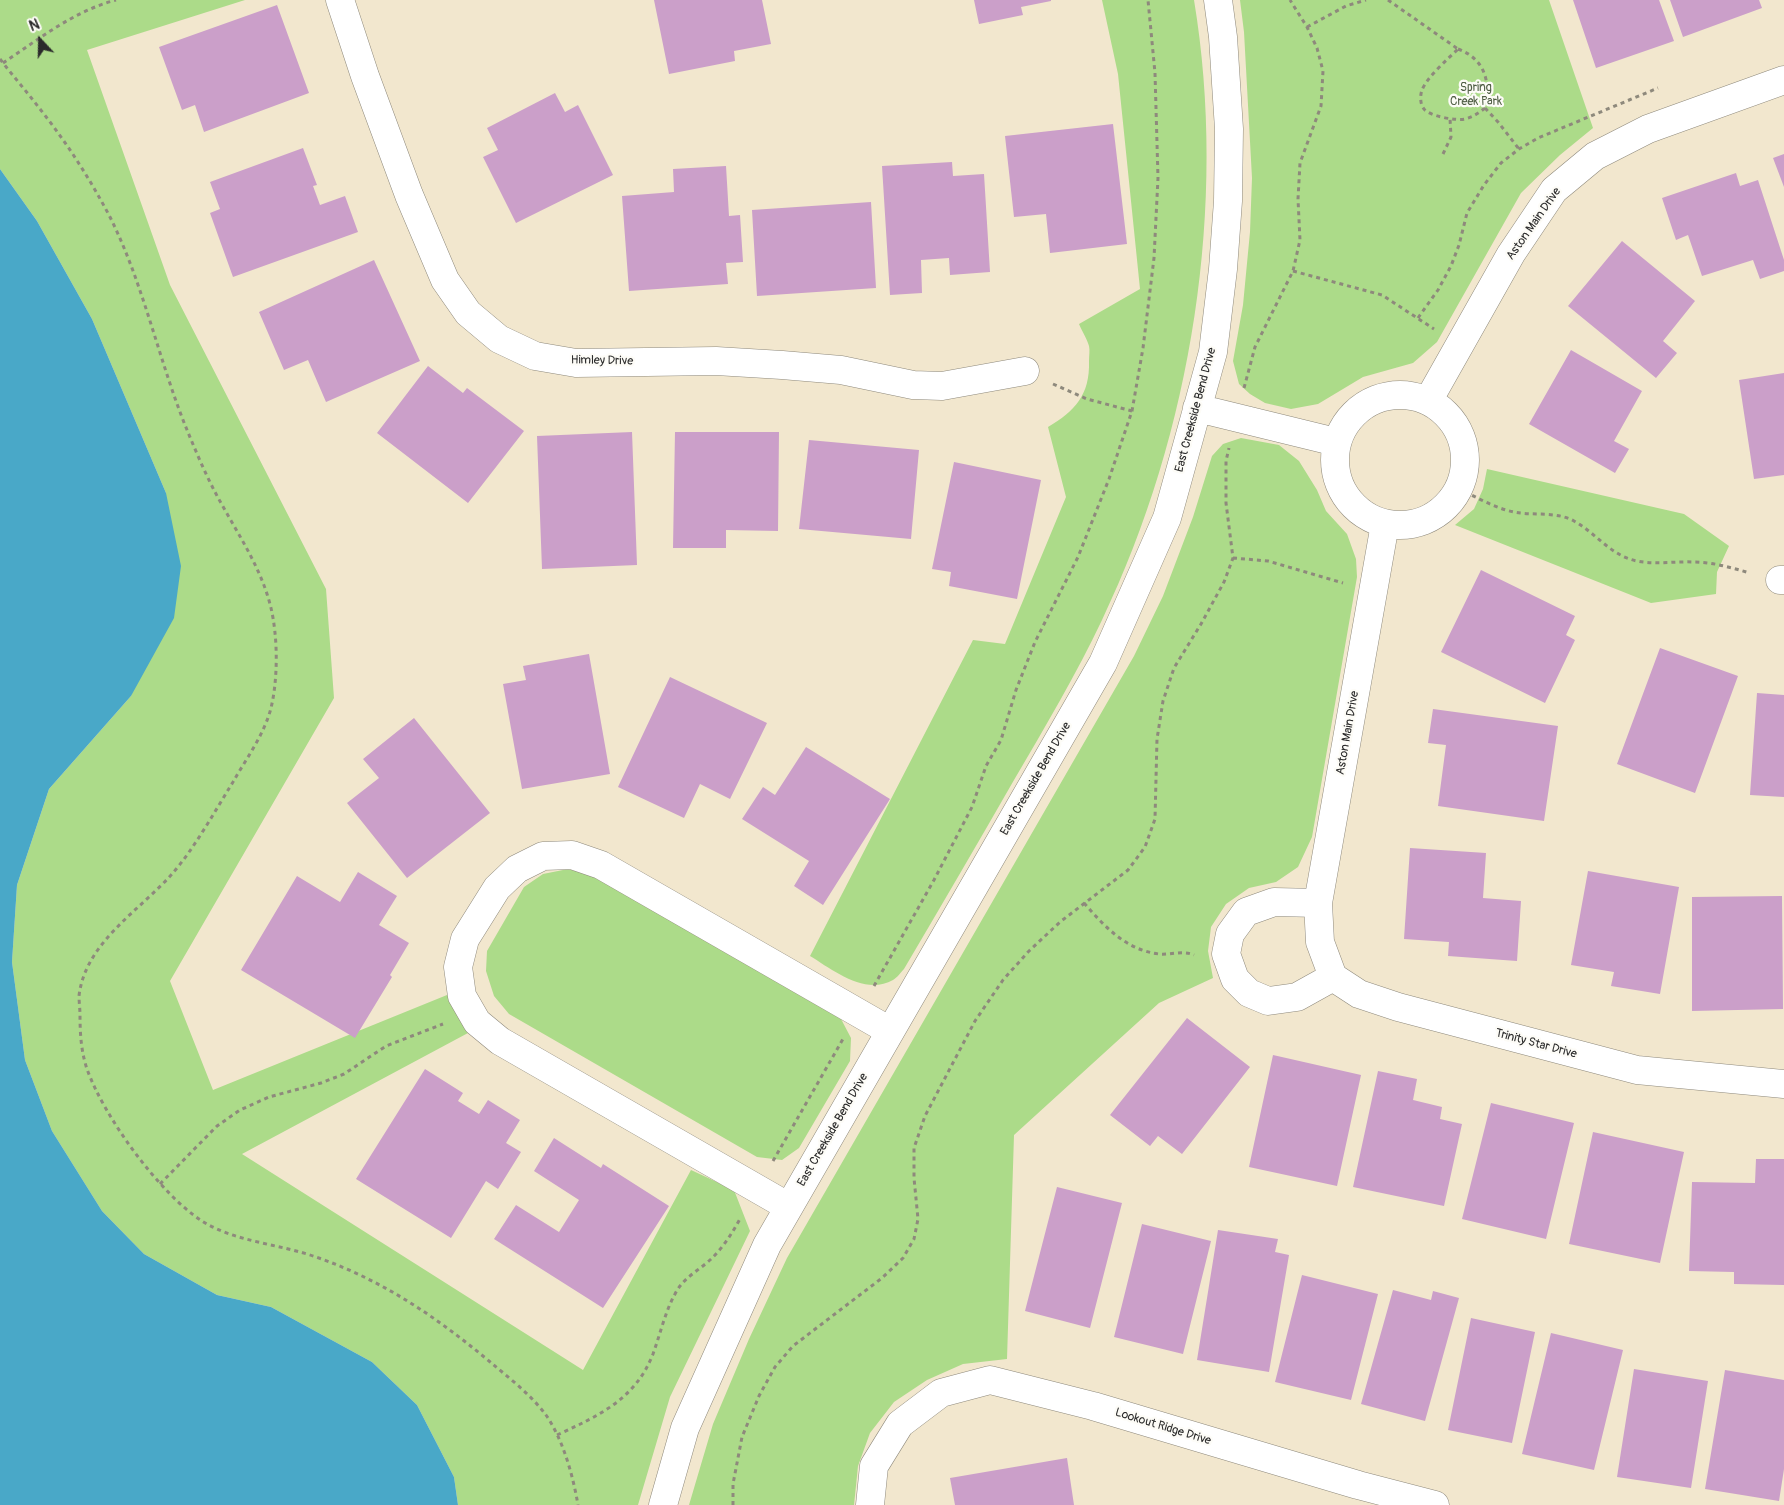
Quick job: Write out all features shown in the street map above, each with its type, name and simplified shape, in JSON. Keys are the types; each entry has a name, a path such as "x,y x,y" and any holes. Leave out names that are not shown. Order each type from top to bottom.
{"street":[{"name":"Himley Drive","path":"340,0 365,76 409,195 445,280 468,313 499,338 535,356 576,363 716,361 782,365 841,370 913,385 942,386 1025,371"},
{"name":"East Creekside Bend Drive","path":"663,1505 685,1428 767,1245 1104,663 1166,518 1213,352 1223,269 1228,201 1229,129 1223,37 1218,0"},
{"name":"Aston Main Drive","path":"1428,401 1511,254 1554,190 1595,156 1648,129 1784,80"},
{"path":"1401,394 1428,401 1447,415 1461,434 1466,458 1462,481 1450,502 1432,517 1409,525 1385,524 1360,513 1343,494 1334,468 1336,442 1350,417 1373,400 1401,394"},
{"path":"1197,408 1336,442"},
{"name":"Aston Main Drive","path":"1333,977 1320,942 1318,903 1385,524"},
{"path":"789,1207 500,1041 476,1022 462,996 458,967 465,939 497,888 517,869 542,856 572,855 602,865 890,1032"},
{"path":"1318,903 1274,902 1246,912 1230,934 1226,954 1234,979 1249,993 1268,1001 1297,997 1333,977"},
{"name":"Trinity Star Drive","path":"1333,977 1359,994 1398,1007 1636,1070 1784,1084"},
{"name":"Lookout Ridge Drive","path":"870,1505 874,1466 900,1424 941,1392 990,1380 1093,1406 1358,1485 1434,1505"}],"path":[{"path":"3,64 55,28 83,12 116,0"},
{"path":"557,1436 598,1416 620,1401 632,1389 652,1356 675,1293 686,1278 710,1259 731,1235 934,880 972,807 986,766 1001,740 1016,690 1035,642 1078,557 1109,480 1132,411 1143,348 1154,258 1158,178 1155,73 1148,0"},
{"path":"733,1505 733,1484 742,1437 759,1396 775,1367 794,1346 882,1278 903,1258 914,1239 918,1219 914,1178 914,1148 925,1116 975,1021 1003,980 1028,952 1060,922 1128,870 1145,847 1155,818 1158,738 1162,701 1174,668 1219,590 1232,558 1226,503 1226,461 1255,347 1293,271 1300,240 1298,199 1300,163 1321,106 1323,71 1317,48 1307,27 1290,0"},
{"path":"1307,27 1346,6 1366,0"},
{"path":"1388,0 1458,49 1468,52 1486,75 1488,86 1485,108 1472,117 1456,120 1430,114 1424,109 1421,99 1422,90 1430,79 1458,49"},
{"path":"0,59 43,112 80,164 110,218 130,263 184,423 212,486 263,581 271,610 276,643 274,684 270,710 257,741 211,818 175,871 97,950 84,978 79,996 80,1037 87,1067 99,1096 116,1124 160,1184 183,1207 211,1226 234,1235 315,1256 375,1281 440,1321 515,1382 546,1416 557,1436 566,1459 578,1505"},
{"path":"1418,318 1438,290 1451,266 1459,245 1467,213 1496,170 1519,149 1556,130 1658,88"},
{"path":"1485,108 1519,149"},
{"path":"1443,154 1451,137 1450,118"},
{"path":"1293,271 1382,295 1460,345"},
{"path":"1025,371 1087,399 1132,411"},
{"path":"1458,488 1486,502 1514,512 1556,515 1571,520 1588,529 1603,544 1620,556 1637,561 1711,563 1782,580"},
{"path":"1232,558 1268,561 1340,583 1374,589"},
{"path":"1084,903 1117,937 1131,946 1161,954 1189,952 1199,960"},
{"path":"160,1184 217,1126 240,1110 269,1097 321,1083 344,1074 386,1046 471,1011"}],"green space":[{"path":"0,0 245,0 87,50 170,285 326,589 334,698 170,981 213,1090 447,995 468,1033 242,1154 583,1370 691,1170 734,1190 750,1231 670,1397 638,1505 458,1505 454,1477 417,1405 372,1362 271,1307 217,1295 144,1254 102,1211 52,1131 25,1060 12,962 17,885 49,789 131,696 166,493 92,319 37,221 0,169"},
{"path":"1102,0 1194,0 1204,78 1207,157 1204,237 1194,316 1180,395 1159,473 1133,548 1102,620 1071,681 904,969 894,979 882,984 860,983 839,974 810,956 973,640 1005,644 1066,497 1048,427 1066,415 1084,393 1089,373 1089,348 1079,324 1140,289 1118,74"},
{"name":"Spring Creek Park","path":"1240,0 1549,0 1593,128 1560,155 1521,193 1437,342 1413,363 1363,377 1318,404 1291,409 1265,403 1250,394 1239,384 1233,361 1243,305 1250,232 1252,178 1244,32"},
{"path":"1241,438 1279,445 1299,461 1317,490 1326,511 1347,534 1356,559 1357,577 1312,837 1298,867 1276,882 1249,888 1226,904 1211,927 1208,951 1213,978 1159,1003 1014,1135 1007,1359 963,1364 927,1380 894,1402 870,1433 858,1466 854,1505 689,1505 713,1424 749,1339 787,1258 1134,656 1163,596 1193,517 1212,456 1223,444"},
{"path":"1487,469 1684,514 1729,546 1717,572 1716,594 1651,603 1455,525 1474,509 1483,489"},
{"path":"568,869 591,875 841,1019 851,1038 850,1061 799,1148 782,1160 757,1157 509,1014 494,996 486,971 487,951 524,887 543,874"}],"water":[{"path":"0,169 37,221 92,319 166,493 181,566 174,618 131,696 49,789 17,885 12,962 25,1060 52,1131 102,1211 144,1254 217,1295 271,1307 372,1362 417,1405 454,1477 458,1505 0,1505"}],"building":[{"path":"654,0 762,0 771,44 734,51 735,61 669,74"},
{"path":"974,0 1051,1 1021,7 1023,15 979,24"},
{"path":"1573,0 1659,0 1674,41 1596,68"},
{"path":"1670,0 1759,0 1762,8 1683,37"},
{"path":"277,5 309,93 204,132 195,105 182,110 159,47"},
{"path":"555,93 565,112 578,105 613,175 516,223 483,157 498,150 487,128"},
{"path":"1113,124 1127,244 1050,253 1046,214 1014,217 1005,136"},
{"path":"303,148 317,185 313,186 320,205 345,196 358,232 233,277 210,213 220,209 210,182"},
{"path":"1784,154 1784,187 1773,158"},
{"path":"952,162 953,176 984,174 990,272 950,275 949,258 921,260 922,293 890,295 882,166"},
{"path":"726,166 729,216 740,215 743,262 726,263 728,284 629,291 622,196 674,192 673,169"},
{"path":"1736,173 1740,186 1758,180 1784,260 1784,271 1760,279 1753,260 1702,276 1688,235 1676,240 1662,198"},
{"path":"871,202 876,288 757,296 752,210"},
{"path":"1622,241 1695,301 1663,341 1677,353 1656,378 1568,306"},
{"path":"374,260 420,361 326,402 308,360 284,370 259,312"},
{"path":"1571,350 1642,391 1614,441 1629,449 1615,473 1529,424"},
{"path":"428,366 463,393 467,388 524,431 468,503 377,433"},
{"path":"1784,373 1784,475 1754,479 1739,380"},
{"path":"632,432 637,565 542,569 537,436"},
{"path":"675,432 779,432 778,531 726,530 726,548 673,548"},
{"path":"809,440 919,450 911,539 799,529"},
{"path":"954,462 1041,480 1017,599 949,586 951,572 932,569"},
{"path":"1481,570 1575,616 1566,635 1575,640 1545,703 1441,652"},
{"path":"1660,648 1738,676 1695,793 1617,764"},
{"path":"589,654 610,774 522,789 503,684 526,680 523,666"},
{"path":"670,677 767,723 730,799 700,784 684,818 618,787"},
{"path":"1757,693 1784,695 1784,797 1750,795"},
{"path":"1433,709 1558,726 1544,821 1438,806 1446,745 1428,743"},
{"path":"414,718 490,813 407,878 347,803 379,778 363,759"},
{"path":"806,747 890,799 823,905 794,886 809,861 742,819 763,787 775,795"},
{"path":"1410,848 1486,853 1483,898 1521,901 1517,961 1448,956 1449,942 1404,939"},
{"path":"1588,871 1679,887 1660,994 1611,986 1614,972 1571,965"},
{"path":"358,872 397,896 379,925 409,943 390,975 392,977 355,1038 241,970 297,876 340,902"},
{"path":"1782,896 1783,1009 1692,1011 1692,897"},
{"path":"1187,1018 1250,1067 1182,1154 1158,1136 1150,1146 1110,1115"},
{"path":"1273,1055 1361,1075 1337,1186 1249,1167"},
{"path":"425,1069 463,1093 458,1101 479,1114 488,1100 520,1120 506,1143 521,1152 498,1189 486,1181 451,1238 356,1179"},
{"path":"1378,1071 1417,1079 1413,1100 1442,1107 1440,1119 1462,1124 1444,1206 1353,1187"},
{"path":"1491,1103 1574,1123 1546,1239 1462,1219"},
{"path":"1593,1132 1684,1152 1660,1263 1569,1244"},
{"path":"554,1138 601,1168 603,1164 669,1206 603,1308 494,1239 516,1205 559,1232 579,1200 534,1171"},
{"path":"1756,1159 1784,1159 1784,1285 1734,1284 1734,1272 1689,1271 1692,1182 1755,1183"},
{"path":"1057,1187 1122,1203 1090,1328 1025,1311"},
{"path":"1142,1224 1211,1241 1183,1354 1114,1337"},
{"path":"1218,1230 1278,1239 1275,1252 1289,1255 1269,1372 1197,1360"},
{"path":"1302,1275 1378,1294 1351,1400 1275,1382"},
{"path":"1393,1290 1431,1300 1433,1291 1459,1298 1425,1421 1361,1404"},
{"path":"1471,1318 1535,1332 1512,1443 1448,1430"},
{"path":"1551,1333 1623,1350 1594,1470 1522,1454"},
{"path":"1634,1369 1708,1381 1691,1488 1617,1477"},
{"path":"1725,1370 1784,1380 1784,1469 1779,1501 1705,1489"},
{"path":"1067,1458 1074,1505 955,1505 950,1478"}]}
